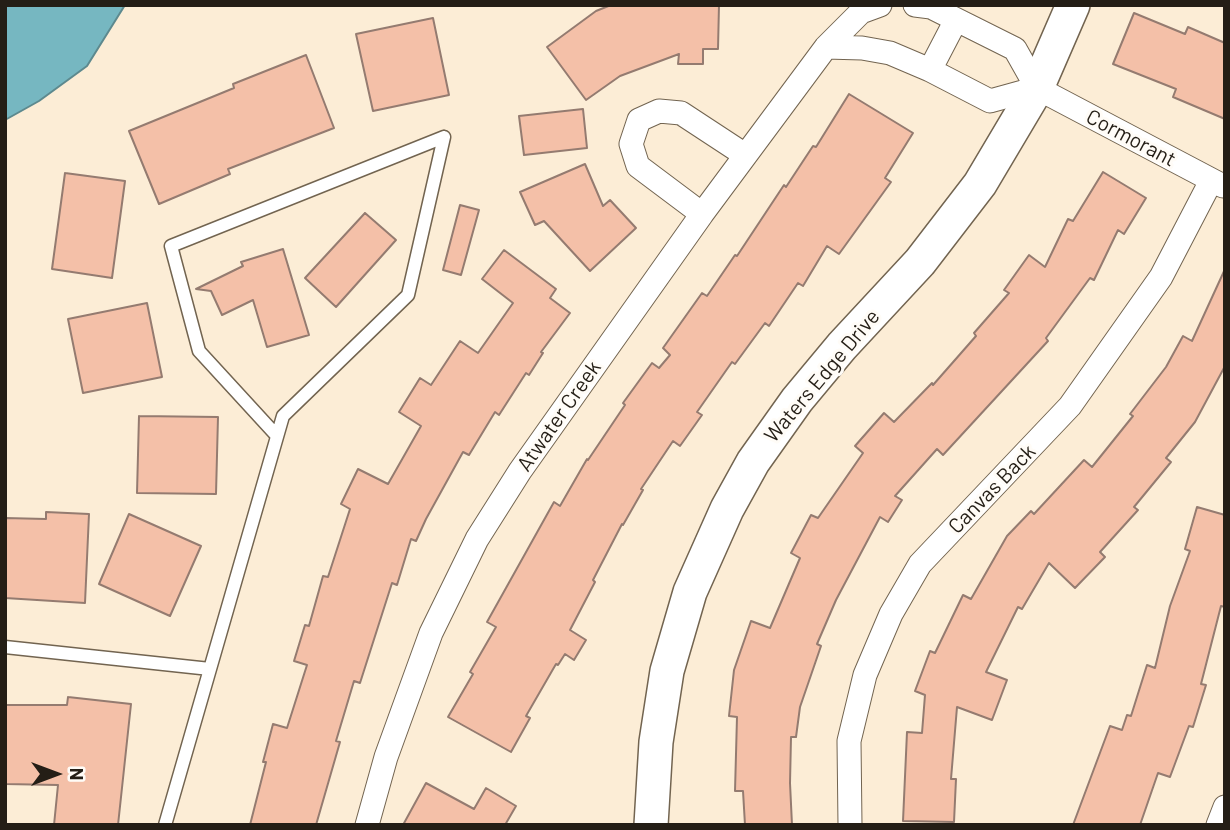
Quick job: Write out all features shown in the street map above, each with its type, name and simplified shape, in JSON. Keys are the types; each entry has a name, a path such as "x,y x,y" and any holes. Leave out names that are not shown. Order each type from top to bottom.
{"street":[{"name":"Atwater Creek","path":"367,825 386,757 431,633 477,538 520,471 702,215 826,47 861,12 880,5"},
{"path":"826,47 862,48 890,53 990,101 1037,88 1015,49 931,7 915,5"},
{"name":"Waters Edge Drive","path":"650,825 656,742 667,671 690,592 727,509 753,463 797,400 842,346 920,262 951,224 999,156 1037,88 1073,5"},
{"path":"930,70 956,20"},
{"name":"Cormorant","path":"1037,88 1218,184"},
{"path":"702,215 638,166 631,144 639,120 659,111 681,113 746,155"},
{"name":"Canvas Back","path":"850,825 849,741 865,675 902,594 920,564 1070,406 1161,277 1218,184"},
{"path":"1218,825 1225,807"}],"lane":[{"path":"165,825 283,416 408,295 444,137 171,246 199,351 277,436"},
{"path":"5,647 210,669"}],"water":[{"path":"5,5 125,5 87,66 39,101 5,120"}],"building":[{"path":"611,5 719,5 718,49 703,49 703,64 678,64 679,54 620,76 586,100 547,47 596,11"},
{"path":"1134,13 1185,34 1188,27 1225,43 1225,119 1173,97 1176,89 1113,64"},
{"path":"433,18 449,95 373,111 356,34"},
{"path":"306,55 334,128 228,169 230,174 159,204 129,131 234,88 233,84"},
{"path":"849,94 913,133 885,178 891,182 839,254 827,246 803,286 798,283 769,326 765,323 735,364 732,362 697,412 702,415 680,446 673,441 641,489 643,490 622,524 570,630 586,640 574,660 565,654 558,665 556,664 526,716 530,718 511,752 448,717 496,627 487,622 554,502 560,506 587,459 625,405 623,403 652,363 659,368 670,355 663,348 702,293 707,296 735,255 737,256 784,185 786,187 813,146 816,147"},
{"path":"583,109 587,148 524,155 519,116"},
{"path":"585,164 603,206 610,200 636,228 590,271 544,221 535,225 520,192"},
{"path":"1103,172 1146,198 1124,234 1118,230 1094,280 1090,278 1046,338 1048,341 943,455 937,449 895,496 902,500 888,522 880,517 836,600 817,644 821,646 800,707 796,737 791,737 792,825 745,825 743,791 735,791 737,717 729,716 734,670 751,621 770,628 800,558 791,553 811,515 818,518 863,453 855,446 884,413 894,422 932,383 933,385 1009,293 1004,290 1029,255 1045,267 1068,219 1073,221"},
{"path":"65,173 125,181 112,278 52,269"},
{"path":"460,205 479,210 461,275 443,270"},
{"path":"365,213 396,240 336,307 305,278"},
{"path":"283,249 309,335 267,347 253,300 222,315 211,291 196,289 243,266 241,262"},
{"path":"504,250 556,289 550,298 570,313 499,415 495,412 469,455 463,452 416,541 411,539 397,585 392,583 360,683 354,681 316,825 250,825 273,724 287,728 307,665 294,661 305,625 309,626 323,576 328,577 350,509 341,504 358,469 388,484 421,426 399,412 420,378 431,385 460,341 478,353 513,303 482,279"},
{"path":"1225,269 1225,366 1195,422 1166,458 1171,462 1134,507 1138,510 1100,552 1105,557 1075,588 1049,563 1022,609 1018,607 986,672 1007,680 992,720 957,707 951,779 956,779 954,822 903,821 907,732 922,733 925,695 915,691 930,651 935,653 963,595 971,599 1007,536 1031,511 1034,514 1084,460 1092,467 1133,416 1130,414 1166,367 1183,336 1192,341"},
{"path":"147,303 162,377 83,393 68,319"},
{"path":"139,416 218,417 216,494 137,493"},
{"path":"1197,507 1225,515 1225,607 1221,606 1201,684 1206,685 1193,727 1189,726 1170,777 1158,773 1140,825 1073,825 1110,726 1122,730 1127,715 1131,716 1147,665 1155,668 1170,606 1190,551 1185,549"},
{"path":"46,512 89,514 85,603 5,598 5,518 46,519"},
{"path":"129,514 201,546 170,616 99,584"},
{"path":"68,697 131,704 118,825 54,825 58,785 5,784 5,705 67,705"},
{"path":"426,783 474,809 486,788 516,806 505,825 403,825"}]}
